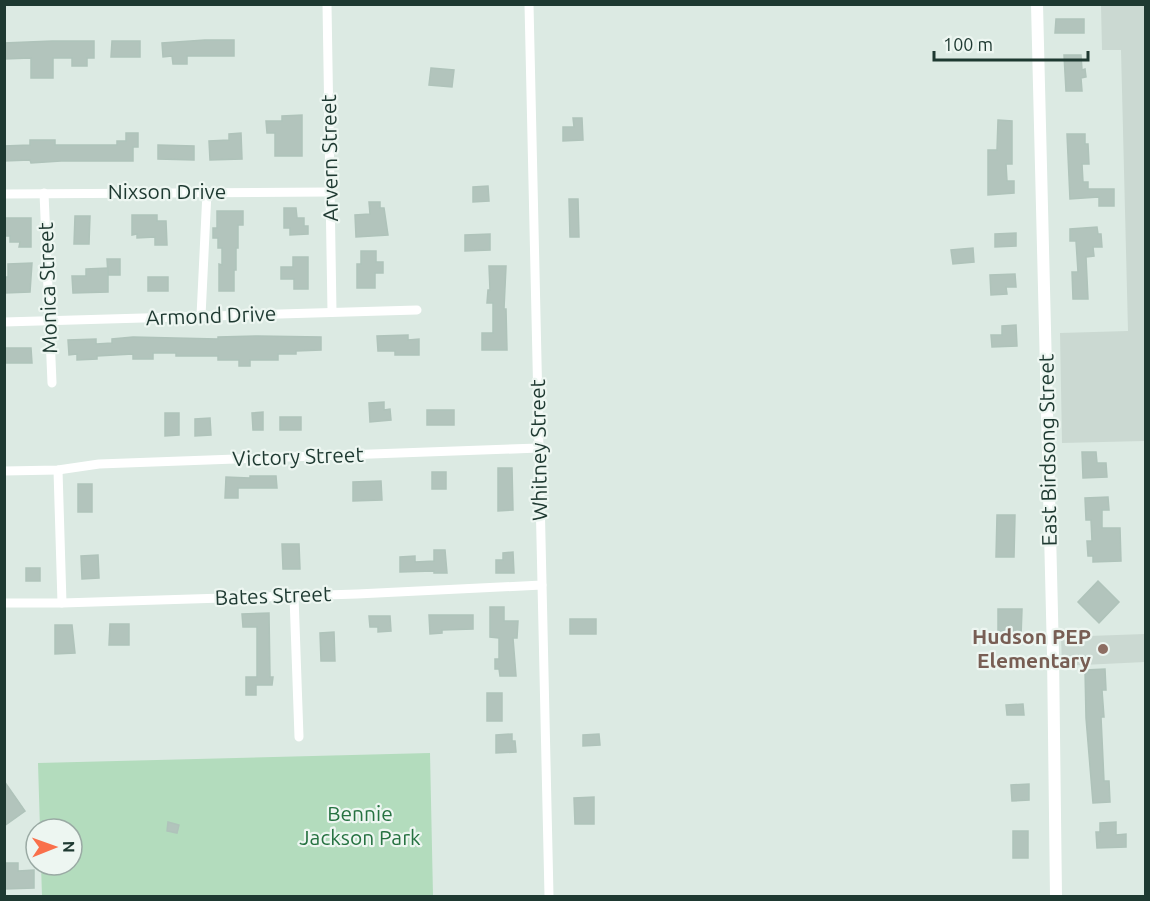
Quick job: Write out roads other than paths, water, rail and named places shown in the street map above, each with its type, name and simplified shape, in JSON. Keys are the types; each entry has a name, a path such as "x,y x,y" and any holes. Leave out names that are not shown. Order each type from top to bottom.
{"street":[{"name":"Arvern Street","path":"327,4 332,312"},
{"name":"Whitney Street","path":"529,4 549,897"},
{"name":"East Birdsong Street","path":"1037,4 1056,897"},
{"path":"201,316 207,192"},
{"name":"Nixson Drive","path":"4,194 330,192"},
{"name":"Monica Street","path":"44,193 51,383"},
{"name":"Armond Drive","path":"4,322 417,310"},
{"name":"Victory Street","path":"4,471 58,470 99,464 539,448"},
{"path":"58,470 62,603"},
{"name":"Bates Street","path":"4,603 294,596 542,585"},
{"path":"294,596 299,736"}],"place":[{"name":"Hudson PEP Elementary","path":"1103,649"}],"park label":[{"name":"Bennie Jackson Park","path":"360,826"}]}
